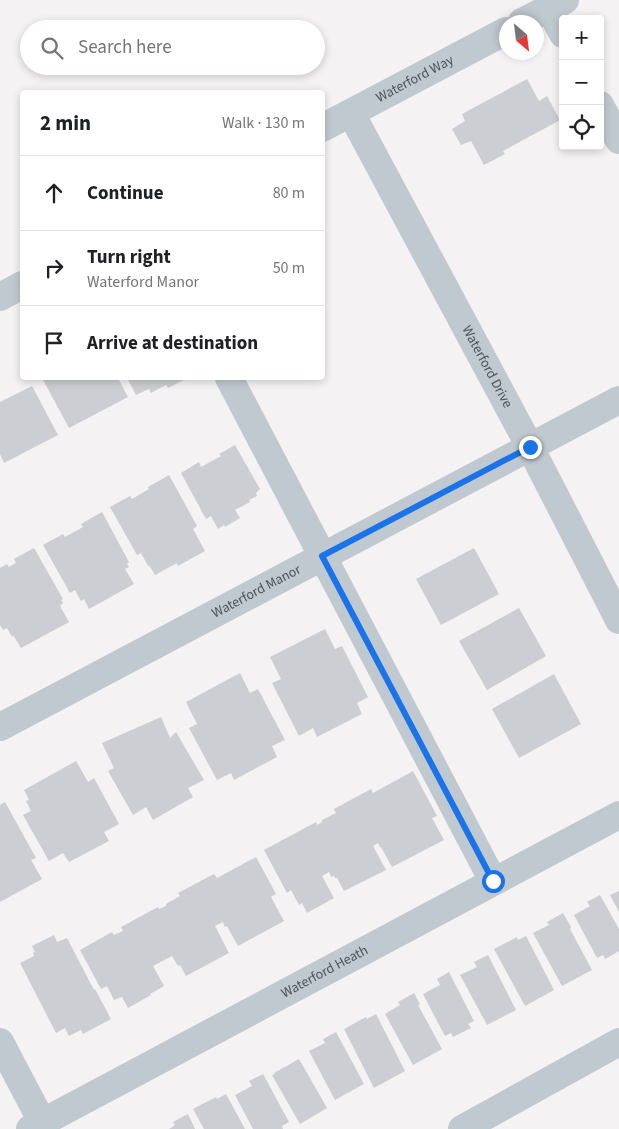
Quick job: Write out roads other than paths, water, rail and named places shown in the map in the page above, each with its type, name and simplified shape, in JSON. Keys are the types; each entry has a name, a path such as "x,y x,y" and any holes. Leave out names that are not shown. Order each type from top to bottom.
{"street":[{"path":"536,15 557,4"},
{"name":"Waterford Way","path":"325,126 499,35"},
{"path":"604,112 619,140"},
{"name":"Waterford Drive","path":"351,113 530,447 619,620"},
{"path":"0,297 20,286"},
{"path":"230,380 493,881"},
{"name":"Waterford Manor","path":"0,727 619,400"},
{"name":"Waterford Heath","path":"36,1126 619,815"},
{"path":"0,1042 36,1126"},
{"path":"462,1129 619,1042"}]}
